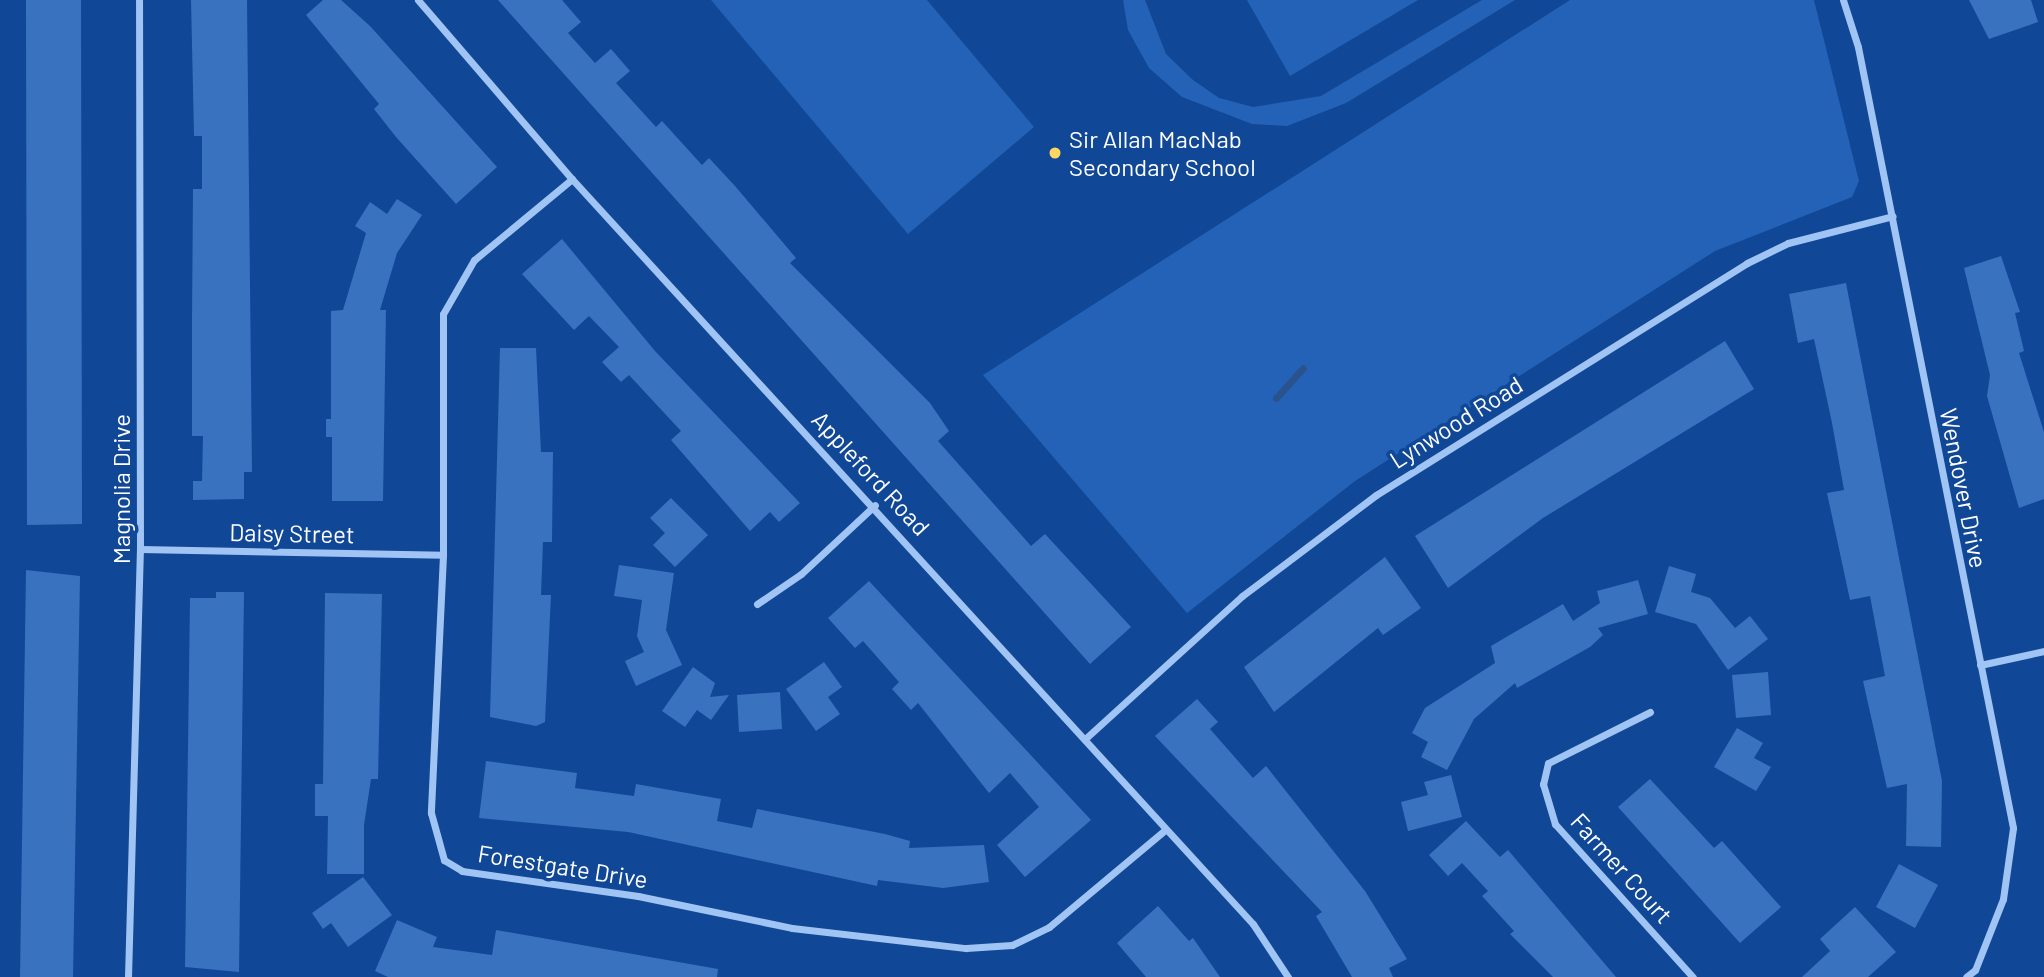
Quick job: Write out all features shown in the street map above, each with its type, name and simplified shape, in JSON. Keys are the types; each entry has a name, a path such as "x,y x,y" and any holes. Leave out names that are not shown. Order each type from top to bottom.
{"street":[{"name":"Magnolia Drive","path":"128,977 141,549 139,0"},
{"name":"Appleford Road","path":"418,0 572,179 875,505 1086,738 1164,831 1253,924 1288,977"},
{"name":"Wendover Drive","path":"1843,0 1893,216 2013,828 2003,899 1975,970 1966,977"},
{"name":"Forestgate Drive","path":"572,179 474,261 443,314 443,555 431,813 435,846 462,870 638,896 792,928 967,948 1012,945 1049,927 1164,831"},
{"name":"Lynwood Road","path":"1086,738 1241,596 1376,495 1747,263 1801,239 1893,216"},
{"path":"757,604 801,574 875,505"},
{"name":"Daisy Street","path":"141,549 443,555"},
{"path":"1980,665 2044,651"},
{"name":"Farmer Court","path":"1650,712 1548,763 1543,784 1555,824 1693,977"}],"shaded area":[{"path":"711,0 927,0 1034,127 908,234"},
{"path":"1123,0 1145,0 1166,54 1193,80 1219,98 1253,107 1321,96 1482,0 1515,0 1346,103 1287,126 1252,124 1182,97 1149,68 1128,30"},
{"path":"1247,0 1418,0 1290,76"},
{"path":"1570,0 1814,0 1859,181 1852,197 1715,251 1355,481 1187,613 983,375"}],"building":[{"path":"26,0 81,0 82,524 27,525"},
{"path":"191,0 247,0 252,472 244,472 244,499 193,500 193,481 202,481 203,436 192,436 192,319 193,189 202,189 202,136 194,136"},
{"path":"323,0 341,0 370,26 497,167 456,204 396,137 374,109 379,104 306,15"},
{"path":"498,0 562,0 581,22 568,33 595,63 611,49 630,71 616,83 656,127 662,121 702,165 709,158 735,186 796,258 790,263 930,403 949,431 938,441 1031,546 1045,534 1131,627 1090,664"},
{"path":"1969,0 2031,0 2038,22 1989,39"},
{"path":"397,199 422,215 397,253 380,310 386,310 383,501 332,501 332,437 326,437 326,419 331,419 331,311 343,310 366,233 355,226 370,202 387,214"},
{"path":"562,239 655,351 800,503 779,522 770,512 750,531 671,440 681,431 629,375 621,382 602,362 619,347 589,316 574,330 522,274"},
{"path":"2001,256 2020,312 2015,313 2024,351 2019,353 2044,432 2044,499 2019,508 1987,396 1990,375 1964,268"},
{"path":"1846,283 1942,781 1941,847 1906,846 1907,784 1887,788 1863,681 1885,676 1870,596 1850,600 1827,493 1844,490 1832,423 1814,339 1798,343 1789,294"},
{"path":"1725,341 1754,389 1543,518 1448,588 1415,536"},
{"path":"500,348 536,348 541,452 553,452 552,542 543,542 541,595 551,595 545,722 536,726 490,717"},
{"path":"671,498 708,535 675,567 653,545 665,533 650,518"},
{"path":"1385,557 1421,608 1383,635 1378,628 1274,712 1244,667"},
{"path":"619,565 674,573 666,630 682,665 636,686 625,661 644,652 637,636 642,600 614,596"},
{"path":"1669,566 1696,574 1691,592 1710,598 1735,628 1750,616 1768,639 1728,670 1696,624 1655,612"},
{"path":"26,570 80,576 73,977 20,977"},
{"path":"1638,580 1648,614 1598,628 1603,635 1590,647 1517,688 1515,683 1474,719 1447,770 1421,757 1428,742 1412,733 1425,708 1495,663 1491,646 1563,604 1573,621 1600,603 1597,591"},
{"path":"869,581 1091,820 1025,877 997,845 1039,807 1010,773 989,793 918,703 911,710 892,689 899,682 863,641 855,648 828,618"},
{"path":"216,592 244,592 239,972 185,967 190,598 216,598"},
{"path":"325,593 382,594 378,779 371,779 364,825 364,874 327,874 328,816 315,816 315,784 323,784"},
{"path":"824,662 842,687 828,697 840,714 816,731 786,689"},
{"path":"693,667 715,683 710,697 729,695 711,720 697,710 685,727 662,711"},
{"path":"1768,672 1771,715 1736,718 1732,675"},
{"path":"780,692 782,729 739,732 737,695"},
{"path":"1197,699 1218,722 1210,729 1253,778 1266,766 1365,891 1407,959 1389,968 1393,977 1352,977 1316,916 1322,912 1155,736"},
{"path":"1737,728 1763,743 1754,758 1771,767 1756,791 1714,767"},
{"path":"486,761 577,773 575,788 634,796 636,784 721,799 717,821 752,828 757,809 885,834 910,841 909,848 984,845 989,882 943,888 878,880 877,886 628,832 479,818"},
{"path":"1451,775 1462,817 1408,831 1401,802 1428,795 1424,782"},
{"path":"1650,779 1714,848 1722,841 1781,907 1740,943 1618,807"},
{"path":"1466,821 1500,857 1508,850 1616,977 1553,977 1510,934 1514,931 1482,896 1488,891 1462,863 1448,876 1429,855"},
{"path":"1899,864 1938,885 1915,928 1876,907"},
{"path":"363,877 392,915 348,947 331,923 323,929 312,913"},
{"path":"1158,906 1189,941 1193,938 1220,977 1146,977 1117,943"},
{"path":"1855,907 1896,952 1868,977 1802,977 1830,951 1820,939"},
{"path":"397,920 437,937 433,947 492,955 496,930 718,969 717,977 388,977 375,971"}],"waterway":[{"path":"1276,398 1303,368"}],"place":[{"name":"Sir Allan MacNab Secondary School","path":"1055,153"}]}
